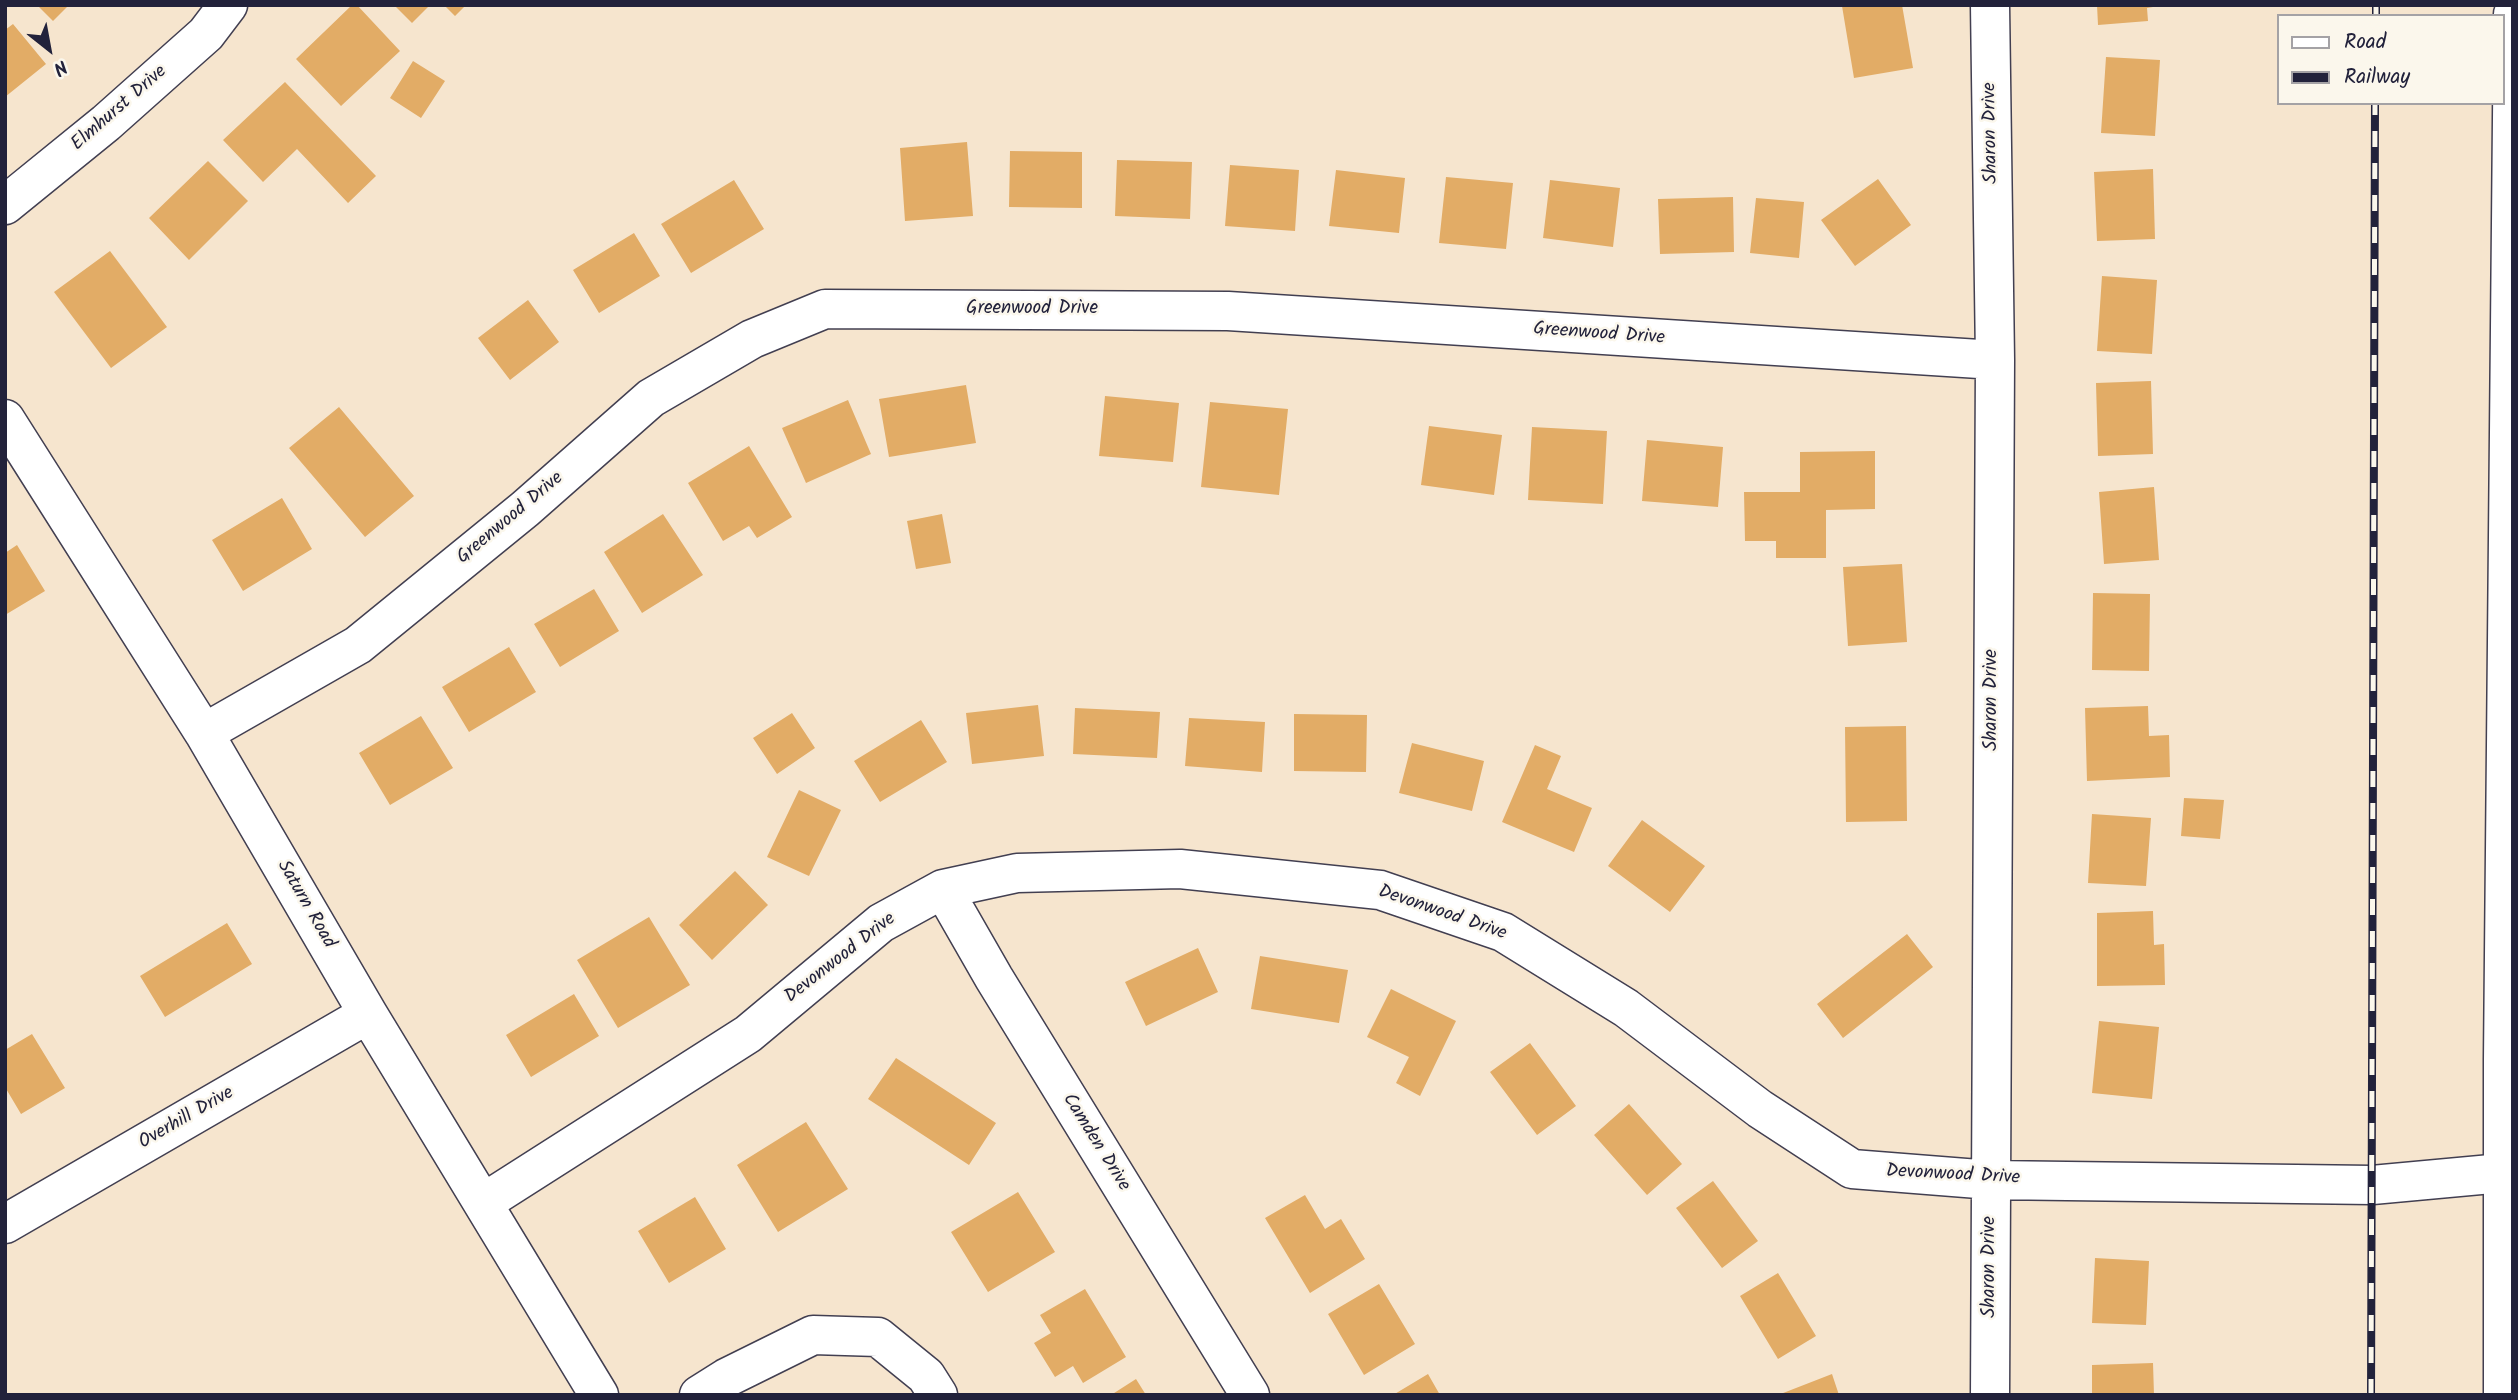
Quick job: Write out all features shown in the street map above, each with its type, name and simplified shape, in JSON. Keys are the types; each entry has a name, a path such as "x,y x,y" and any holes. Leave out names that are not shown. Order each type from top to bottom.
{"street":[{"name":"Elmhurst Drive","path":"5,205 116,114 206,34 228,5"},
{"name":"Sharon Drive","path":"1990,5 1995,360 1990,1395"},
{"path":"2502,1395 2508,1172 2513,15"},
{"name":"Greenwood Drive","path":"204,733 358,645 525,509 651,398 752,339 825,309 1228,311 1995,360"},
{"name":"Saturn Road","path":"5,419 204,733 368,1014 599,1395"},
{"name":"Devonwood Drive","path":"483,1203 748,1034 881,923 943,889 1017,873 1180,869 1380,890 1503,932 1626,1008 1760,1109 1852,1169 1991,1180 2372,1185 2508,1172"},
{"name":"Camden Drive","path":"943,889 1001,990 1250,1395"},
{"name":"Overhill Drive","path":"5,1224 368,1014"},
{"path":"699,1395 726,1378 813,1335 878,1336 926,1376 938,1395"}],"building":[{"path":"37,5 69,5 53,21"},
{"path":"352,5 357,5 400,51 341,106 296,59"},
{"path":"394,5 430,5 412,23"},
{"path":"444,5 466,5 455,16"},
{"path":"1902,5 1913,68 1854,78 1842,6"},
{"path":"2097,5 2153,7 2147,8 2148,21 2098,25"},
{"path":"13,24 46,64 5,97 5,30"},
{"path":"2106,57 2160,60 2155,136 2101,133"},
{"path":"413,61 445,81 421,118 390,98"},
{"path":"285,82 376,176 348,203 297,149 263,182 223,140"},
{"path":"967,142 973,216 905,221 900,148"},
{"path":"1010,151 1082,152 1082,208 1009,207"},
{"path":"1117,160 1192,162 1190,219 1115,216"},
{"path":"208,161 248,201 189,260 149,218"},
{"path":"1230,165 1299,170 1295,231 1225,226"},
{"path":"2153,169 2155,239 2097,241 2094,172"},
{"path":"1336,170 1405,178 1399,233 1329,226"},
{"path":"1446,177 1513,183 1506,249 1439,243"},
{"path":"1878,179 1911,225 1855,266 1821,220"},
{"path":"734,180 764,229 691,273 661,224"},
{"path":"1550,180 1620,188 1613,247 1543,238"},
{"path":"1733,197 1734,252 1660,254 1658,199"},
{"path":"1756,198 1804,202 1799,258 1750,253"},
{"path":"634,233 660,276 599,313 573,270"},
{"path":"110,251 167,327 111,368 54,292"},
{"path":"2102,276 2157,280 2152,354 2097,351"},
{"path":"528,300 559,342 510,380 478,338"},
{"path":"2151,381 2153,454 2098,456 2096,383"},
{"path":"966,385 976,443 889,457 879,399"},
{"path":"1105,396 1179,403 1173,462 1099,456"},
{"path":"848,400 871,454 806,483 782,428"},
{"path":"1210,402 1288,409 1279,495 1201,487"},
{"path":"339,407 414,496 365,537 289,448"},
{"path":"1429,426 1502,435 1494,495 1421,485"},
{"path":"1532,427 1607,431 1603,504 1528,500"},
{"path":"1647,440 1723,447 1718,507 1642,501"},
{"path":"749,446 792,517 757,538 749,526 723,541 688,483"},
{"path":"1875,451 1875,509 1826,510 1826,558 1776,558 1776,541 1745,541 1744,492 1800,492 1800,452"},
{"path":"2154,487 2159,560 2104,564 2099,492"},
{"path":"282,498 312,549 243,591 212,540"},
{"path":"663,514 703,575 642,613 604,552"},
{"path":"942,514 951,563 916,569 907,521"},
{"path":"17,545 45,591 5,615 5,553"},
{"path":"1902,564 1907,642 1848,646 1843,567"},
{"path":"594,589 619,631 560,667 534,624"},
{"path":"2093,593 2150,594 2149,671 2092,670"},
{"path":"509,647 536,692 469,732 442,687"},
{"path":"1038,705 1044,756 972,764 966,713"},
{"path":"2148,706 2149,736 2169,735 2170,777 2087,781 2085,708"},
{"path":"1075,708 1160,712 1157,758 1073,754"},
{"path":"792,713 815,748 777,774 753,738"},
{"path":"1294,714 1367,715 1366,772 1294,771"},
{"path":"421,716 453,768 390,805 359,753"},
{"path":"1189,718 1265,722 1262,772 1185,766"},
{"path":"921,720 947,762 880,802 854,761"},
{"path":"1906,726 1907,821 1846,822 1845,727"},
{"path":"1412,743 1484,761 1472,811 1399,793"},
{"path":"1535,745 1561,756 1547,789 1592,808 1574,852 1502,822"},
{"path":"799,790 841,810 809,876 767,857"},
{"path":"2184,798 2224,800 2220,839 2181,836"},
{"path":"2092,814 2151,818 2146,886 2088,883"},
{"path":"1642,820 1705,866 1670,912 1608,866"},
{"path":"735,871 768,905 712,960 679,925"},
{"path":"2153,911 2154,945 2164,944 2165,985 2097,986 2097,913"},
{"path":"649,917 690,985 618,1028 577,960"},
{"path":"227,923 252,964 165,1017 140,976"},
{"path":"1907,934 1933,967 1843,1038 1817,1004"},
{"path":"1198,948 1218,992 1146,1026 1125,982"},
{"path":"1260,956 1348,970 1339,1023 1251,1009"},
{"path":"1391,989 1456,1021 1420,1096 1396,1083 1409,1057 1367,1037"},
{"path":"574,994 599,1036 531,1077 506,1035"},
{"path":"2099,1021 2159,1027 2152,1099 2092,1093"},
{"path":"32,1034 65,1088 21,1114 5,1087 5,1050"},
{"path":"1530,1043 1576,1106 1537,1135 1490,1072"},
{"path":"896,1058 996,1123 969,1165 868,1099"},
{"path":"1629,1104 1682,1164 1647,1195 1594,1135"},
{"path":"806,1122 848,1189 778,1232 737,1165"},
{"path":"1713,1181 1758,1241 1722,1268 1676,1208"},
{"path":"1018,1192 1055,1252 988,1292 951,1232"},
{"path":"1305,1195 1325,1229 1341,1219 1365,1259 1310,1293 1265,1218"},
{"path":"695,1197 726,1249 669,1283 638,1231"},
{"path":"2095,1258 2149,1261 2146,1325 2092,1323"},
{"path":"1778,1273 1816,1336 1778,1359 1740,1296"},
{"path":"1379,1284 1415,1344 1364,1375 1328,1314"},
{"path":"1085,1289 1126,1357 1083,1383 1073,1366 1055,1377 1034,1343 1051,1333 1040,1315"},
{"path":"2153,1363 2154,1395 2092,1395 2092,1365"},
{"path":"1428,1374 1440,1395 1393,1395"},
{"path":"1832,1374 1839,1395 1778,1395"},
{"path":"1136,1379 1146,1395 1111,1395"}],"railway":[{"path":"2376,5 2376,14"},
{"path":"2371,1395 2375,105"}]}
